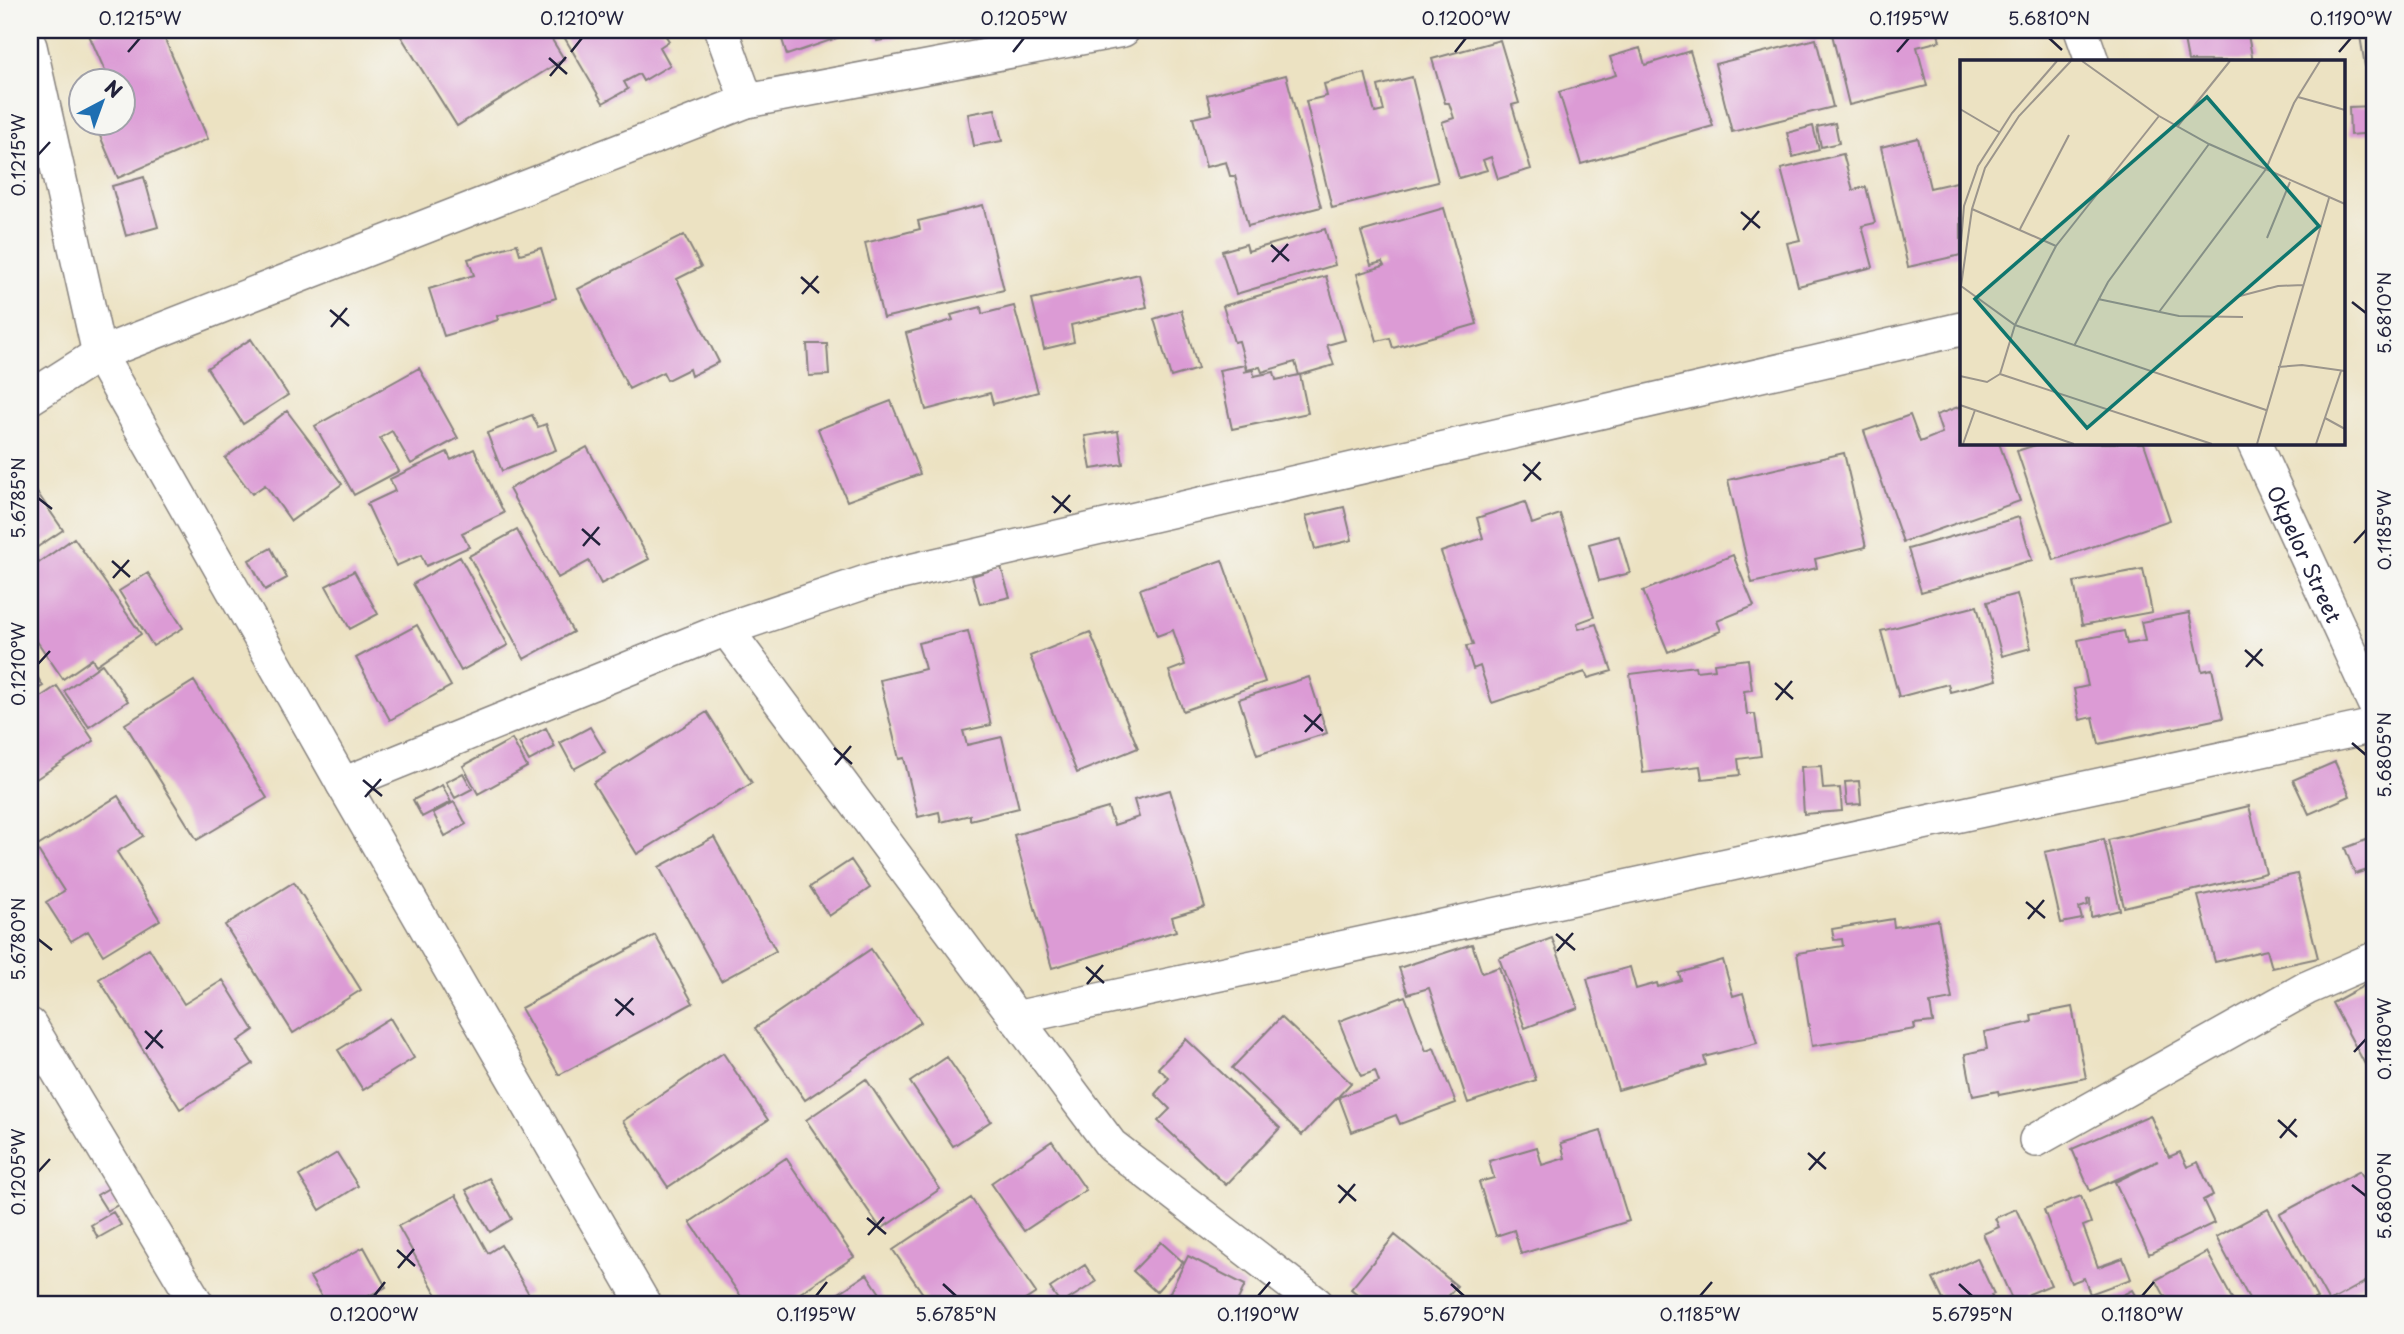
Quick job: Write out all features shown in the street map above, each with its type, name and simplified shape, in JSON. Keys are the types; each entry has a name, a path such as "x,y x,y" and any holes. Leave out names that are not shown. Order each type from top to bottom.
{"street":[{"path":"721,30 747,101"},
{"path":"30,398 99,354 747,101 1123,30"},
{"path":"2081,30 2092,60"},
{"path":"30,46 99,354 644,1304"},
{"path":"343,783 726,629 875,579 1960,329"},
{"name":"Okpelor Street","path":"2254,444 2374,704"},
{"path":"726,629 1111,1145 1317,1304"},
{"path":"1015,1018 2374,726"},
{"path":"2036,1140 2307,988 2374,959"},
{"path":"30,1024 197,1304"}],"building":[{"path":"101,30 161,30 208,139 118,178 100,136 136,136 136,66 103,66 89,35"},
{"path":"397,30 546,30 564,59 457,126"},
{"path":"560,30 662,30 669,41 660,47 670,65 643,81 639,74 624,82 628,89 603,103"},
{"path":"779,30 837,30 840,37 787,55"},
{"path":"874,30 934,30 934,31 877,41"},
{"path":"1831,30 1937,30 1940,41 1917,47 1927,86 1849,105"},
{"path":"2247,30 2253,60 2188,60 2184,40"},
{"path":"2324,30 2354,30 2354,31 2326,37"},
{"path":"2359,30 2374,30 2374,65 2365,66"},
{"path":"1816,39 1833,107 1732,132 1715,64"},
{"path":"1500,40 1519,103 1512,105 1531,169 1498,179 1491,157 1483,160 1487,170 1459,178 1442,122 1454,118 1449,103 1445,103 1432,59"},
{"path":"1640,48 1645,65 1690,51 1713,126 1581,164 1559,92 1616,75 1610,57"},
{"path":"1365,73 1375,113 1384,111 1378,86 1412,77 1438,182 1332,208 1306,101 1327,96 1324,84"},
{"path":"1286,75 1321,207 1248,226 1235,176 1230,176 1226,162 1206,167 1193,118 1212,114 1207,95"},
{"path":"2374,106 2374,133 2350,135 2349,107"},
{"path":"995,109 1002,141 974,146 968,114"},
{"path":"1835,123 1839,143 1821,147 1817,127"},
{"path":"1813,126 1819,150 1793,157 1787,133"},
{"path":"30,127 41,169 30,171"},
{"path":"1918,138 1930,188 1960,181 1960,255 1908,267 1881,147"},
{"path":"1843,154 1853,190 1866,187 1875,223 1862,226 1873,267 1798,286 1787,243 1800,240 1781,169"},
{"path":"144,177 158,227 126,236 112,186"},
{"path":"983,205 1004,290 883,318 865,243 920,229 918,221"},
{"path":"1444,208 1477,324 1393,348 1390,338 1377,341 1357,274 1384,266 1382,262 1371,265 1361,232"},
{"path":"1325,229 1335,265 1236,294 1222,251 1246,244 1248,251"},
{"path":"684,235 701,267 677,279 719,362 691,376 689,369 667,380 663,372 629,389 578,289"},
{"path":"517,244 520,254 541,248 556,298 497,316 498,320 444,336 429,289 474,275 468,259"},
{"path":"1139,274 1147,307 1071,325 1074,342 1044,349 1032,299"},
{"path":"1326,276 1345,340 1327,345 1334,365 1300,375 1308,413 1232,429 1219,370 1245,365 1246,371 1243,372 1253,370 1254,376 1274,372 1276,380 1299,375 1295,362 1262,372 1260,367 1247,370 1239,341 1234,342 1223,306"},
{"path":"1014,306 1038,392 993,404 990,393 926,410 906,333 953,320 951,315 981,307 982,314"},
{"path":"1181,310 1198,369 1171,377 1154,319"},
{"path":"251,339 288,395 243,424 207,368"},
{"path":"807,344 827,344 829,375 809,376"},
{"path":"419,368 458,438 411,464 392,431 380,438 399,471 354,495 315,426"},
{"path":"891,401 920,474 847,501 818,429"},
{"path":"1960,406 1960,444 1999,444 2020,501 1903,542 1864,431 1910,415 1920,442 1942,433 1936,415"},
{"path":"287,411 342,484 291,521 265,485 252,494 225,458"},
{"path":"532,415 538,427 546,424 556,450 502,471 487,433"},
{"path":"1118,431 1123,464 1091,469 1085,436"},
{"path":"2039,444 2144,444 2170,520 2054,560 2017,451"},
{"path":"587,447 649,559 601,584 589,561 558,578 509,489"},
{"path":"474,449 504,513 462,533 469,547 426,566 421,555 396,566 367,504 395,491 390,479 447,452 451,460"},
{"path":"1844,453 1866,547 1815,559 1817,568 1752,583 1728,480"},
{"path":"30,482 63,530 30,552"},
{"path":"1525,502 1532,524 1560,514 1594,617 1577,623 1579,629 1596,624 1612,671 1588,678 1585,672 1492,703 1480,666 1473,669 1466,646 1473,645 1441,552 1483,538 1477,518"},
{"path":"1344,507 1352,540 1315,549 1306,516"},
{"path":"2019,517 2032,560 1921,592 1908,549"},
{"path":"517,530 573,632 524,659 469,556"},
{"path":"1619,536 1630,573 1599,581 1589,544"},
{"path":"74,538 141,634 96,665 92,659 63,679 30,631 30,569"},
{"path":"271,548 287,578 265,590 249,560"},
{"path":"1733,555 1754,606 1717,621 1721,631 1668,652 1643,591"},
{"path":"460,557 508,645 461,671 413,584"},
{"path":"1222,560 1265,682 1183,711 1169,671 1185,665 1173,630 1157,636 1140,589"},
{"path":"1001,567 1010,597 980,604 972,576"},
{"path":"2143,569 2152,612 2082,625 2074,582"},
{"path":"354,571 378,614 350,629 326,586"},
{"path":"148,573 183,628 153,646 119,591"},
{"path":"2017,594 2031,648 2002,656 1987,602"},
{"path":"1977,606 1997,680 1950,692 1948,684 1899,697 1881,631"},
{"path":"2189,613 2202,671 2212,669 2223,718 2099,744 2093,717 2080,720 2074,689 2088,686 2078,640 2124,631 2127,644 2145,641 2141,622"},
{"path":"417,625 451,686 390,720 356,658"},
{"path":"968,631 991,725 963,731 967,745 1002,737 1019,808 970,820 970,815 941,822 939,812 918,817 904,758 899,759 880,680 925,669 918,643"},
{"path":"1090,632 1138,748 1077,773 1030,656"},
{"path":"1748,659 1752,690 1744,691 1747,714 1755,714 1761,756 1738,759 1740,775 1702,779 1700,766 1643,773 1630,674 1695,666 1696,671 1715,669 1714,663"},
{"path":"102,664 128,701 89,727 64,691"},
{"path":"30,665 43,686 30,693"},
{"path":"1309,677 1327,733 1257,755 1239,699"},
{"path":"194,681 267,798 197,840 125,724"},
{"path":"57,686 94,741 30,783 30,704"},
{"path":"707,712 752,783 637,854 593,783"},
{"path":"590,727 605,752 574,769 560,743"},
{"path":"546,728 555,747 529,761 519,743"},
{"path":"512,739 527,767 478,794 463,766"},
{"path":"2335,762 2350,796 2309,814 2293,780"},
{"path":"1821,766 1823,789 1840,788 1842,811 1804,814 1801,767"},
{"path":"463,773 472,789 455,798 446,782"},
{"path":"1859,781 1861,804 1847,805 1845,782"},
{"path":"442,785 451,802 422,817 413,800"},
{"path":"1170,790 1205,907 1172,917 1176,931 1052,968 1014,835 1108,808 1114,825 1139,817 1134,800"},
{"path":"118,796 143,836 117,852 160,920 103,955 88,931 71,941 46,902 64,891 36,847"},
{"path":"454,802 466,824 445,836 433,813"},
{"path":"2249,806 2266,873 2124,907 2108,840"},
{"path":"714,837 776,951 721,981 659,867"},
{"path":"2374,837 2374,868 2355,874 2345,848"},
{"path":"2104,839 2120,910 2091,917 2090,899 2087,900 2088,905 2079,908 2082,919 2061,923 2045,852"},
{"path":"851,860 870,888 829,916 810,887"},
{"path":"2297,874 2318,958 2272,968 2267,950 2215,962 2198,896"},
{"path":"294,882 361,990 293,1033 225,925"},
{"path":"1893,919 1894,927 1938,920 1952,999 1930,1003 1933,1022 1914,1024 1915,1029 1812,1046 1797,953 1843,946 1842,939 1834,940 1832,929"},
{"path":"655,935 693,1003 559,1075 521,1008"},
{"path":"1552,938 1578,1008 1525,1028 1499,958"},
{"path":"1472,944 1482,973 1499,967 1536,1080 1468,1103 1429,988 1408,994 1399,968"},
{"path":"149,948 184,1004 223,980 254,1030 238,1041 253,1064 180,1109 99,979"},
{"path":"871,949 921,1022 805,1100 755,1028"},
{"path":"1723,960 1733,996 1743,993 1757,1043 1704,1057 1706,1065 1618,1090 1587,979 1630,967 1636,989 1657,983 1658,987 1681,980 1679,973"},
{"path":"2374,980 2374,1081 2332,1003"},
{"path":"1405,996 1426,1051 1434,1048 1456,1103 1400,1124 1396,1115 1352,1132 1339,1097 1379,1082 1375,1071 1361,1076 1339,1021"},
{"path":"2072,1007 2086,1078 1999,1095 1998,1091 1973,1096 1965,1054 1987,1049 1984,1032 2032,1022 2031,1015"},
{"path":"1281,1017 1351,1083 1302,1135 1232,1068"},
{"path":"390,1018 414,1058 363,1090 338,1050"},
{"path":"1186,1039 1280,1128 1226,1185 1158,1121 1170,1109 1155,1094 1169,1078 1158,1068"},
{"path":"723,1053 768,1120 668,1187 623,1121"},
{"path":"947,1057 991,1121 953,1146 910,1082"},
{"path":"866,1079 940,1189 881,1229 806,1120"},
{"path":"2150,1115 2169,1157 2180,1152 2187,1167 2198,1162 2213,1195 2203,1200 2214,1223 2149,1254 2115,1182 2158,1161 2090,1191 2072,1149"},
{"path":"1601,1131 1629,1221 1521,1254 1514,1230 1496,1236 1479,1182 1494,1178 1489,1161 1537,1147 1542,1165 1565,1158 1561,1143"},
{"path":"1052,1141 1086,1190 1024,1231 991,1183"},
{"path":"337,1153 358,1186 320,1210 299,1176"},
{"path":"786,1158 854,1257 784,1304 746,1304 690,1222"},
{"path":"2360,1171 2374,1198 2374,1277 2329,1302 2280,1214"},
{"path":"489,1178 512,1219 490,1232 466,1190"},
{"path":"116,1184 125,1201 107,1211 97,1195"},
{"path":"456,1195 488,1253 501,1245 529,1294 519,1299 522,1304 442,1304 398,1226"},
{"path":"2081,1196 2091,1223 2083,1226 2098,1267 2123,1258 2131,1279 2090,1294 2084,1278 2071,1283 2044,1210"},
{"path":"971,1198 1036,1293 1019,1304 930,1304 893,1250"},
{"path":"2016,1209 2051,1285 2029,1294 2032,1302 2028,1304 2014,1304 1983,1234 1999,1227 1995,1218"},
{"path":"2268,1209 2317,1298 2304,1304 2252,1304 2216,1237"},
{"path":"113,1212 121,1225 98,1238 91,1225"},
{"path":"1395,1235 1457,1286 1442,1304 1369,1304 1351,1289"},
{"path":"1161,1242 1183,1262 1156,1292 1133,1271"},
{"path":"364,1247 386,1287 354,1304 326,1304 310,1277"},
{"path":"2207,1252 2235,1304 2169,1304 2156,1280"},
{"path":"1188,1256 1245,1285 1236,1304 1164,1304"},
{"path":"1977,1258 1994,1294 1991,1295 1995,1304 1945,1304 1933,1279"},
{"path":"1085,1265 1096,1282 1061,1304 1050,1288"},
{"path":"867,1274 887,1304 823,1304"},
{"path":"2132,1290 2140,1304 2105,1304"}]}
